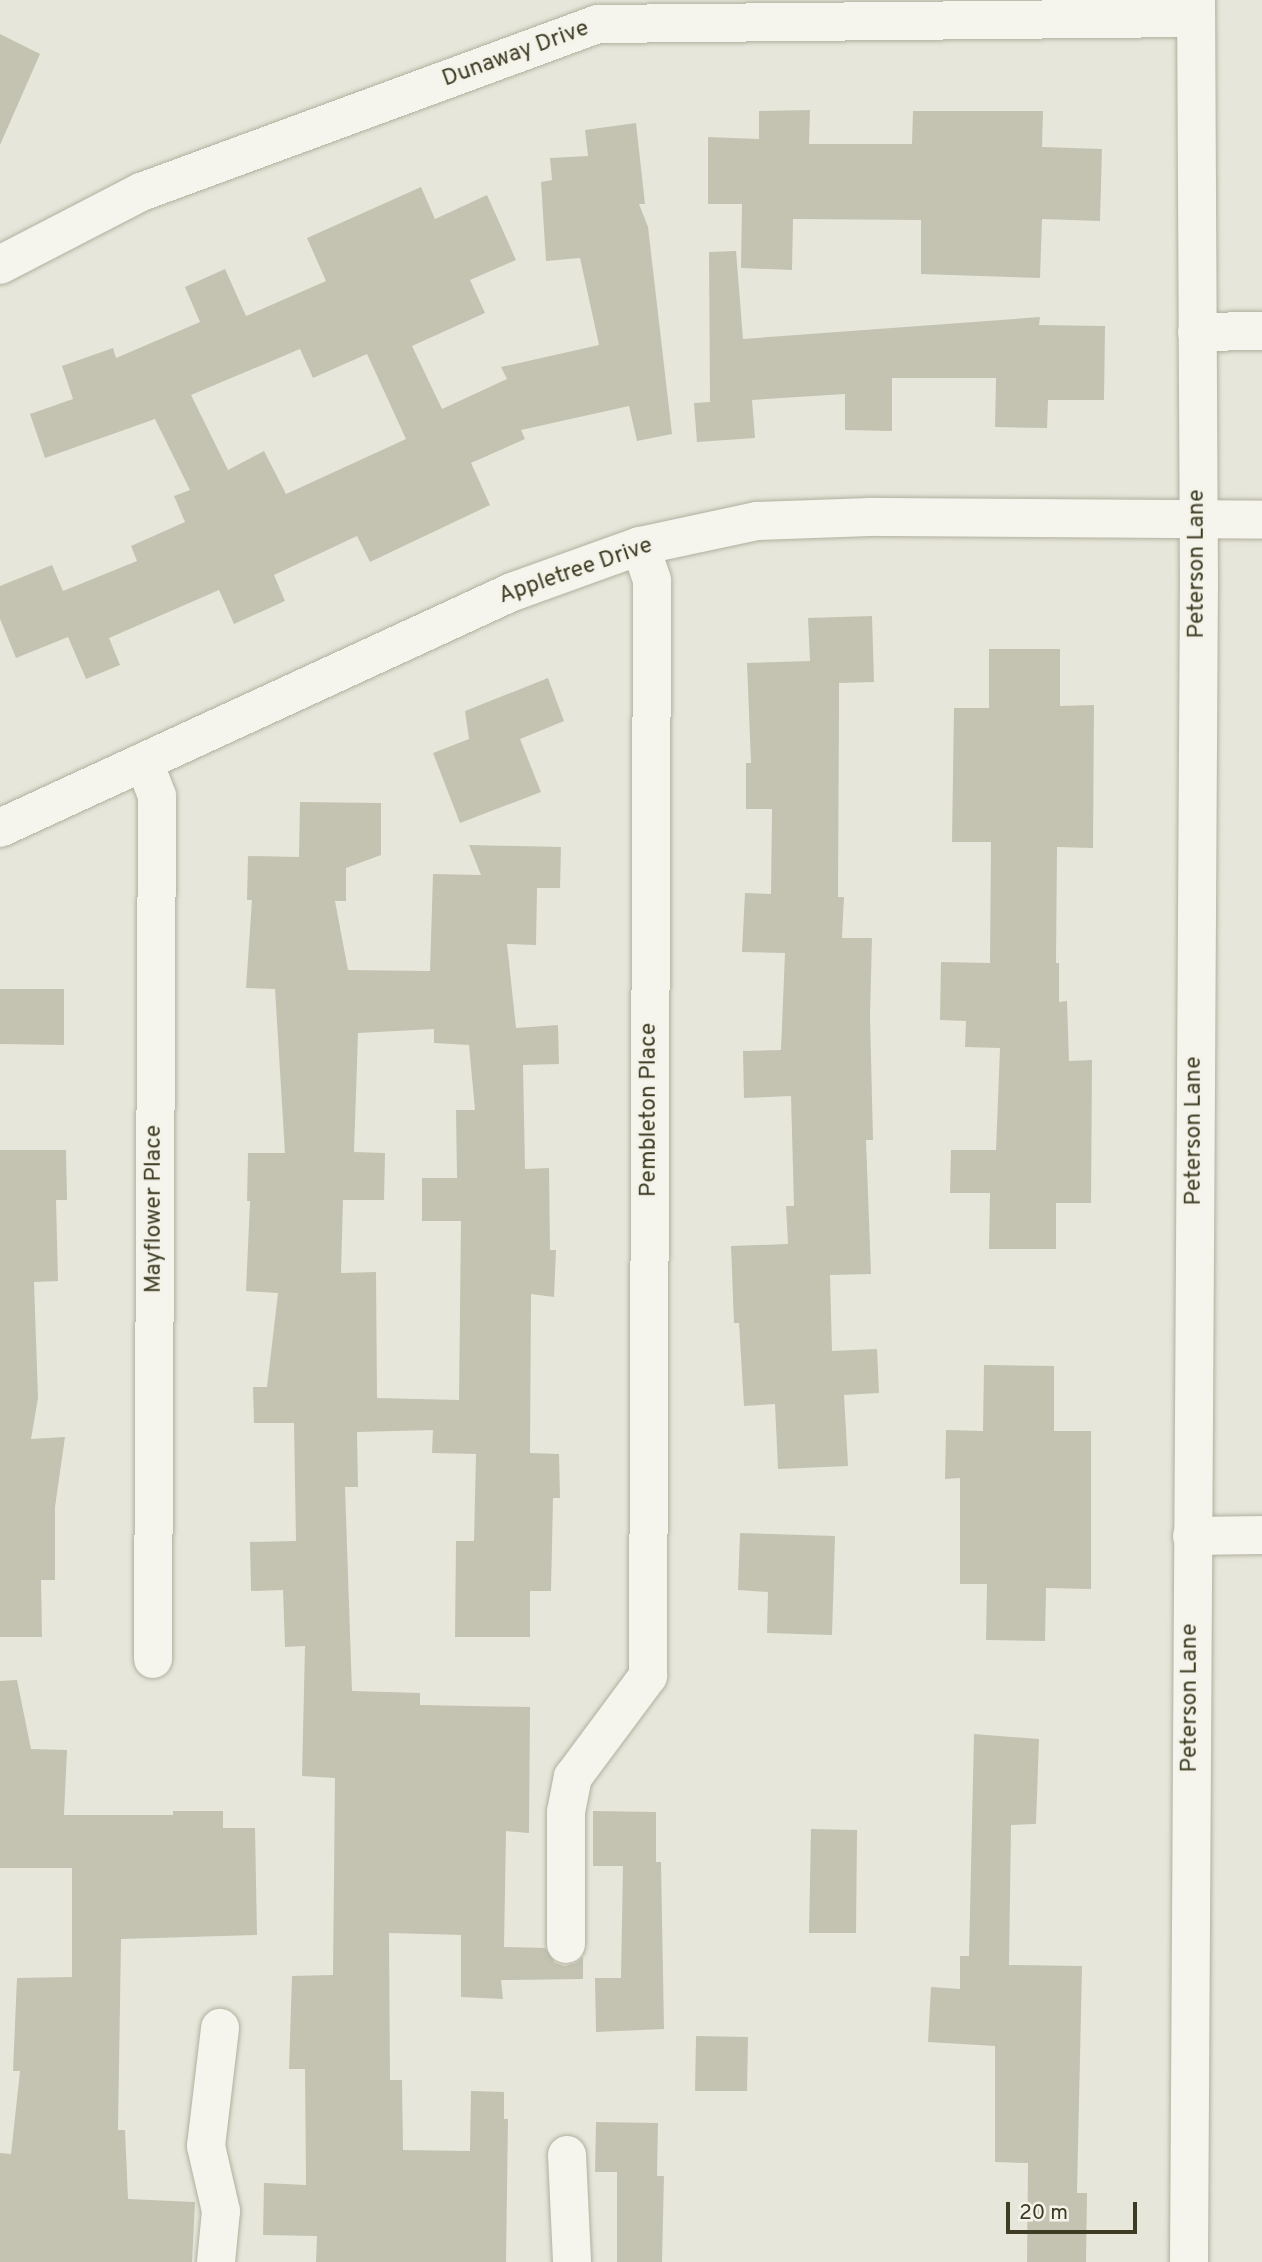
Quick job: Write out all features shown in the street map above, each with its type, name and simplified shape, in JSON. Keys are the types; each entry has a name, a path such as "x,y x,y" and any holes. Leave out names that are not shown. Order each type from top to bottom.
{"street":[{"name":"Dunaway Drive","path":"0,265 141,192 598,24 1195,9"},
{"name":"Peterson Lane","path":"1189,2262 1199,520 1195,9"},
{"path":"1197,332 1262,331"},
{"name":"Appletree Drive","path":"0,828 512,592 640,546 757,521 870,517 1262,520"},
{"name":"Pembleton Place","path":"566,1944 566,1812 573,1777 648,1676 652,580 640,546"},
{"name":"Mayflower Place","path":"144,762 157,796 153,1659"},
{"path":"1192,1536 1262,1535"},
{"path":"216,2262 221,2211 206,2146 220,2028"},
{"path":"567,2155 572,2262"}],"building":[{"path":"0,34 40,54 0,145"},
{"path":"810,110 809,144 912,144 913,111 1043,111 1042,147 1102,149 1100,221 1042,219 1040,278 921,274 921,220 793,219 792,270 741,268 742,204 708,204 708,137 759,139 759,111"},
{"path":"636,123 645,204 639,204 648,227 672,434 637,441 629,406 521,430 525,439 471,463 490,505 370,562 357,536 274,575 285,601 234,624 219,590 109,638 120,665 86,679 68,637 16,658 0,619 0,586 52,565 63,591 137,561 131,546 185,522 174,496 190,490 155,419 45,458 30,414 73,399 62,366 113,348 116,358 200,322 185,287 225,269 246,316 326,281 307,238 421,187 435,219 487,195 516,260 470,280 485,313 412,346 442,409 507,379 501,367 599,345 580,258 546,261 541,182 552,180 550,158 588,156 585,130","holes":["300,349 313,378 367,354 406,439 286,494 264,451 228,470 191,395"]},
{"path":"736,251 743,339 1040,317 1039,325 1105,326 1104,400 1048,400 1047,428 995,427 996,378 892,378 892,431 845,430 845,394 752,400 755,438 697,442 694,403 710,402 709,252"},
{"path":"872,616 874,682 839,683 838,897 844,897 842,938 872,938 870,1015 873,1140 866,1140 871,1274 830,1275 832,1351 877,1349 879,1393 844,1395 848,1466 778,1469 775,1404 744,1406 739,1323 734,1323 731,1246 788,1244 786,1206 794,1206 791,1096 744,1098 743,1051 781,1050 785,953 742,952 745,893 771,894 772,809 746,809 746,763 751,763 747,663 810,661 808,618"},
{"path":"989,649 1060,649 1060,706 1094,705 1093,848 1057,847 1056,963 1059,963 1059,1002 1067,1001 1069,1061 1092,1060 1091,1203 1056,1203 1056,1249 989,1249 990,1193 950,1193 951,1150 996,1150 1000,1048 965,1047 966,1021 940,1020 941,962 990,963 991,842 952,842 954,708 989,708"},
{"path":"548,678 564,721 520,739 541,792 460,823 433,753 469,739 465,711"},
{"path":"300,802 381,803 381,855 346,868 346,901 335,901 348,970 430,971 433,874 481,875 469,845 561,847 560,888 537,888 536,945 507,944 516,1028 558,1025 559,1064 523,1065 525,1169 549,1168 550,1250 556,1250 554,1297 531,1294 530,1453 559,1454 560,1498 553,1498 551,1591 530,1591 530,1637 455,1637 456,1541 474,1541 476,1454 432,1453 433,1430 357,1432 358,1487 345,1487 352,1691 420,1693 420,1705 530,1707 529,1833 506,1831 504,1947 545,1948 555,1963 565,1966 576,1963 583,1957 583,1979 501,1980 503,1999 461,1997 461,1935 389,1933 390,2080 402,2080 403,2150 470,2151 471,2091 504,2092 504,2119 508,2119 506,2262 316,2262 317,2236 263,2235 264,2183 306,2185 305,2069 289,2069 292,1976 333,1975 335,1778 302,1776 305,1646 285,1647 283,1590 251,1591 250,1542 296,1541 294,1423 254,1423 253,1387 267,1387 278,1293 246,1291 250,1201 247,1201 248,1153 285,1153 275,989 246,988 252,900 247,900 248,856 299,857","holes":["434,1029 434,1043 469,1045 475,1110 456,1110 457,1178 422,1178 422,1221 461,1221 459,1400 377,1398 376,1272 341,1273 343,1200 384,1200 385,1153 354,1152 358,1033"]},
{"path":"0,989 64,989 64,1045 0,1044"},
{"path":"0,1150 66,1150 67,1200 56,1200 58,1281 34,1282 38,1398 31,1439 65,1437 55,1507 55,1580 41,1580 42,1637 0,1637"},
{"path":"984,1365 1054,1366 1054,1431 1091,1431 1091,1589 1046,1588 1045,1641 986,1640 987,1584 960,1584 960,1478 945,1479 946,1430 983,1431"},
{"path":"740,1533 835,1536 832,1635 767,1633 768,1592 738,1590"},
{"path":"17,1680 31,1749 67,1750 64,1815 173,1815 173,1811 223,1811 223,1828 255,1828 257,1935 121,1939 118,2130 125,2130 128,2199 195,2202 192,2262 0,2262 0,2153 11,2154 20,2071 13,2071 17,1978 72,1977 72,1868 0,1868 0,1681"},
{"path":"974,1734 1039,1739 1036,1824 1011,1825 1009,1965 1082,1966 1077,2193 1087,2193 1086,2262 1027,2262 1028,2163 995,2162 995,2046 928,2042 931,1987 960,1989 960,1956 969,1956"},
{"path":"593,1811 656,1812 656,1862 661,1862 664,2029 596,2032 595,1978 621,1978 623,1866 593,1866"},
{"path":"811,1829 857,1830 856,1933 809,1933"},
{"path":"696,2036 748,2037 747,2091 695,2091"},
{"path":"596,2122 658,2123 657,2176 664,2176 662,2262 617,2262 617,2172 595,2172"}]}
